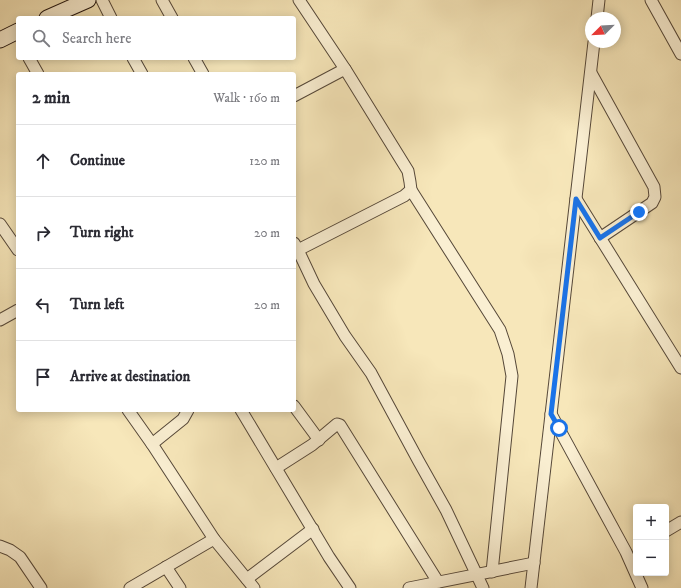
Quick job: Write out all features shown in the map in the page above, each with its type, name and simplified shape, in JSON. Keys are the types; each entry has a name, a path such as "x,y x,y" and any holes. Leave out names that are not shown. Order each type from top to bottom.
{"street":[{"path":"52,16 88,0"},
{"path":"102,0 110,16"},
{"path":"162,0 171,16"},
{"path":"299,0 346,69 408,172 411,190 500,330 508,354 512,376 492,572"},
{"path":"598,12 599,0"},
{"path":"651,0 681,54"},
{"path":"0,40 16,34"},
{"path":"531,588 593,48"},
{"path":"30,60 37,72"},
{"path":"134,60 141,72"},
{"path":"195,60 202,72"},
{"path":"296,95 346,69"},
{"path":"591,73 654,187 655,197 652,203 600,238"},
{"path":"411,190 404,196 296,247 319,292 345,336 374,380 446,510 483,588"},
{"path":"576,199 681,368"},
{"path":"0,224 16,247"},
{"path":"0,320 16,311"},
{"path":"296,409 319,440"},
{"path":"129,412 214,539 251,584 312,529"},
{"path":"152,444 182,419 187,412"},
{"path":"242,412 329,557 350,588"},
{"path":"551,414 626,552 639,587"},
{"path":"276,468 319,440 337,424 340,425 438,582"},
{"path":"669,528 681,522"},
{"path":"130,588 214,539"},
{"path":"0,546 10,550 20,557 41,588"},
{"path":"626,552 633,548"},
{"path":"409,588 534,563"},
{"path":"166,567 180,588"}],"route":[{"path":"559,428 551,414 576,199 600,238 639,212"}]}
